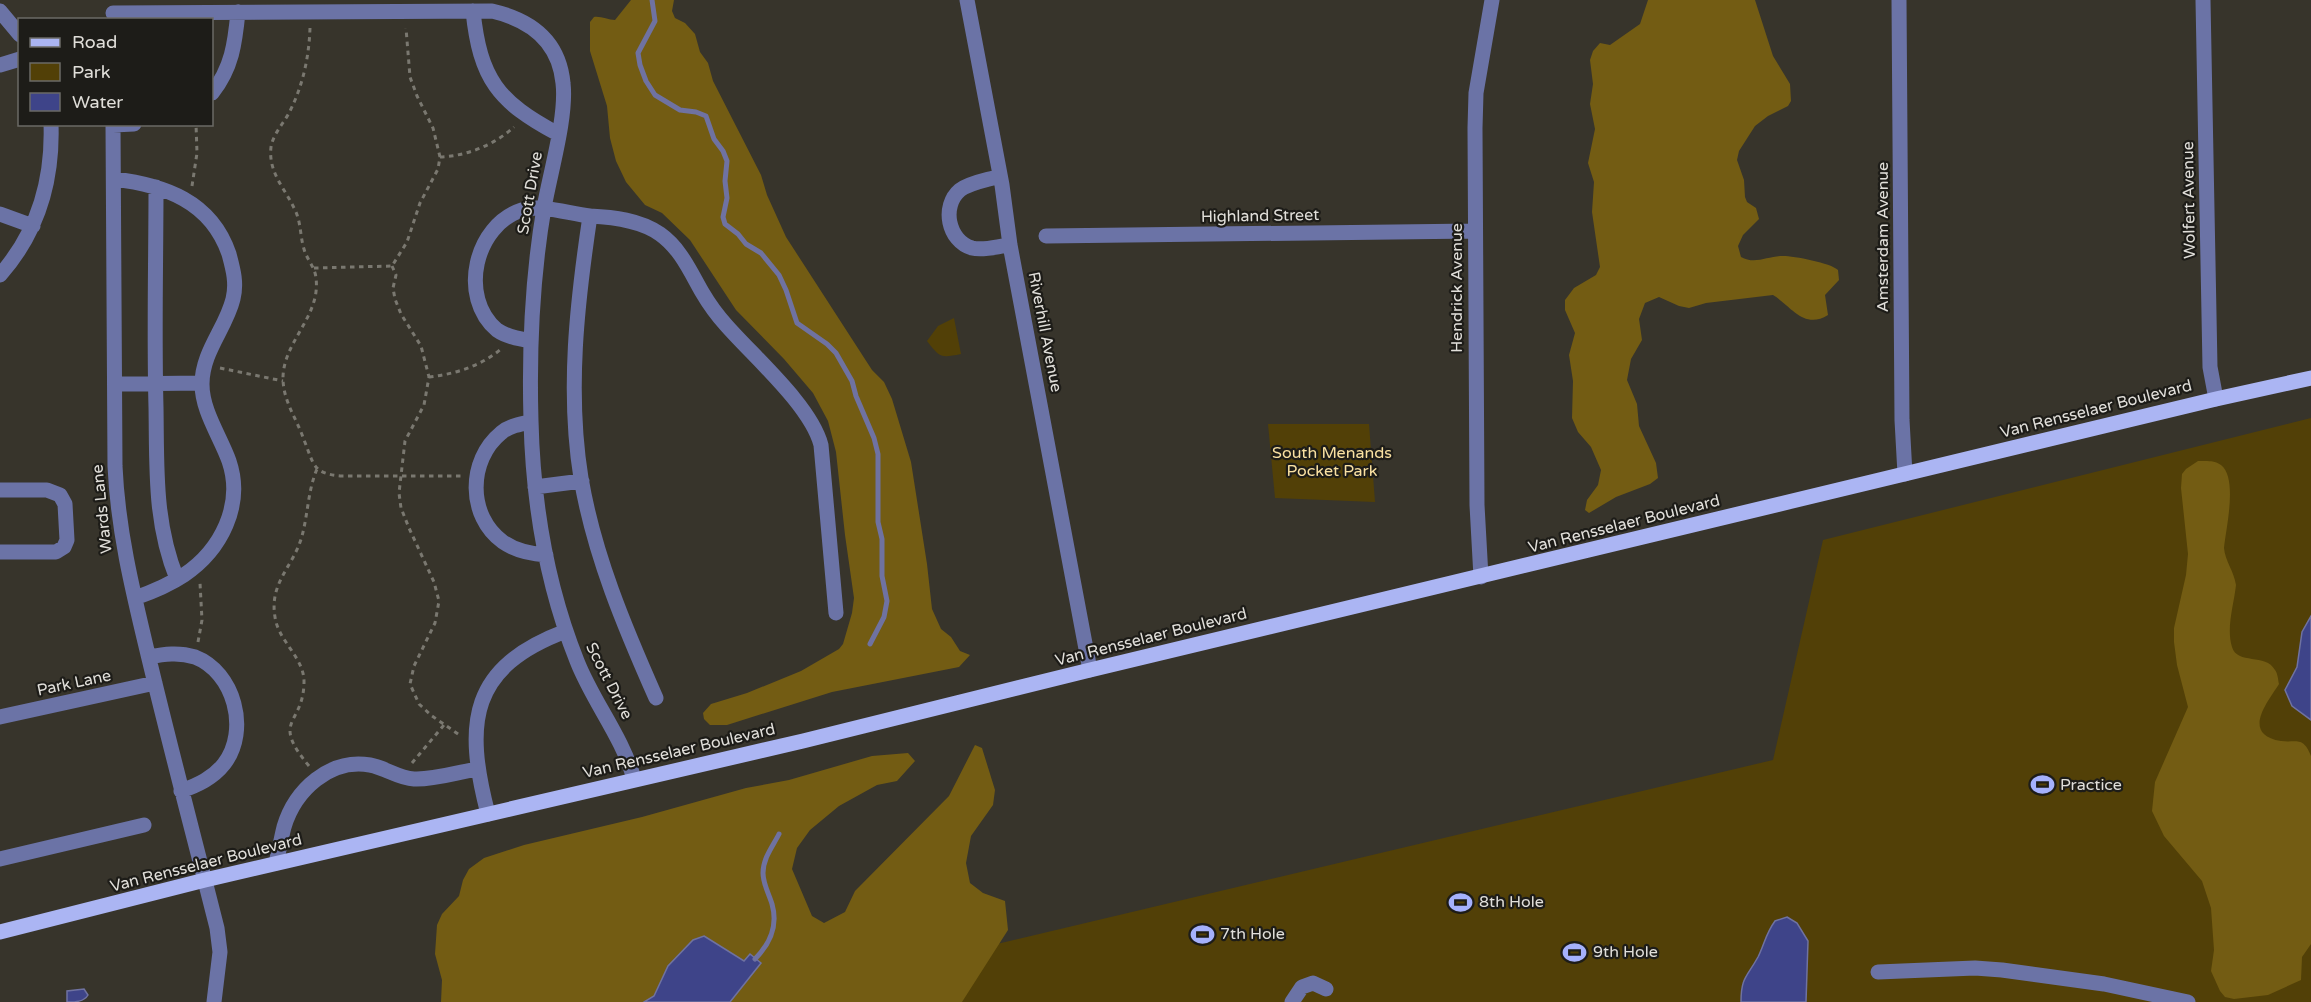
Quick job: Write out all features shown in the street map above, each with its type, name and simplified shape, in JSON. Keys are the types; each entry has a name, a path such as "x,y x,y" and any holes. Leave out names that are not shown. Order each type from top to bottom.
{"main road":[{"name":"Van Rensselaer Boulevard","path":"0,932 205,880 803,741 1090,670 2311,378"}],"street":[{"name":"Riverhill Avenue","path":"968,0 1010,245 1090,670"},
{"name":"Hendrick Avenue","path":"1481,577 1477,505 1476,93 1492,0"},
{"name":"Amsterdam Avenue","path":"1899,0 1902,408 1905,474"},
{"name":"Wolfert Avenue","path":"2203,0 2210,367 2216,399"},
{"path":"467,7 489,76 500,93 526,116 558,134"},
{"name":"Scott Drive","path":"113,11 406,11 467,7 518,18 531,26 548,42 559,62 564,84 563,106 536,267 531,341 531,422 535,487 546,555 566,631 587,684 626,753 634,779"},
{"path":"0,11 18,33"},
{"path":"213,91 229,65 234,51 238,12"},
{"path":"0,65 18,60"},
{"path":"0,275 15,257 33,226 46,189 50,165 51,126"},
{"name":"Wards Lane","path":"113,126 118,512 155,683 219,940 219,974 214,1002"},
{"path":"1000,177 963,188 952,202 949,219 955,235 969,247 981,249 1010,245"},
{"path":"114,179 148,184 189,203 211,222 222,238 234,275 231,306 215,337 205,365 202,383 209,416 233,472 235,492 232,509 226,526 213,547 195,567 177,579 135,598"},
{"path":"156,187 155,384 159,513 166,550 177,579"},
{"path":"531,341 507,336 491,323 479,301 476,280 480,252 491,232 509,216 524,209 544,209 618,219 654,230 667,240 683,259 718,316 813,422 822,445 836,613"},
{"path":"0,214 33,226"},
{"path":"590,216 580,282 574,368 574,416 582,481 587,508 607,574 633,646 656,698"},
{"name":"Highland Street","path":"1047,236 1475,231"},
{"path":"115,384 202,383"},
{"path":"531,422 513,426 491,442 482,457 475,495 477,505 487,525 502,542 531,554 546,555"},
{"path":"535,487 582,481"},
{"path":"0,490 47,490 60,495 65,504 67,540 64,547 56,552 0,552"},
{"path":"488,814 478,770 478,718 481,704 490,683 521,652 566,631"},
{"path":"149,657 175,654 199,659 220,675 229,689 235,708 236,730 230,753 222,766 207,779 182,791"},
{"name":"Park Lane","path":"0,717 155,683"},
{"path":"276,863 284,826 303,792 319,778 338,767 355,764 377,766 401,777 420,779 478,770"},
{"path":"0,859 144,825"},
{"path":"1878,972 1975,968 2002,970 2104,984 2188,1002"},
{"path":"1292,1002 1302,987 1313,983 1326,989"}],"path":[{"path":"310,11 306,66 296,100 273,139 271,157 275,175 296,211 304,251 314,268 317,280 314,304 289,354 283,381 292,416 317,469 330,475 400,475 435,478 477,476"},
{"path":"392,266 407,242 420,204 438,169 440,157 434,128 410,77 406,45 406,11"},
{"path":"440,157 463,154 488,144 511,130 526,116"},
{"path":"189,203 196,153 196,126"},
{"path":"314,268 392,266"},
{"path":"392,266 396,275 393,288 395,299 401,314 421,346 429,376 424,405 405,441 400,475 401,508 434,582 439,601 435,623 414,666 411,684 419,704 444,725 477,743"},
{"path":"429,376 459,371 476,365 503,348 507,336"},
{"path":"205,365 283,381"},
{"path":"317,469 312,480 309,505 297,552 277,584 274,611 276,624 299,663 304,678 299,708 289,726 291,737 298,752 319,778"},
{"path":"195,567 202,609 198,641 199,659"},
{"path":"401,777 444,725"}],"green space":[{"path":"954,318 961,354 949,356 938,354 927,341 938,326"},
{"path":"2311,418 2311,1002 929,1002 959,953 1773,760 1823,540"},
{"name":"South Menands Pocket Park","path":"1268,424 1369,424 1375,502 1275,498"}],"shaded area":[{"path":"631,0 674,0 672,11 675,18 685,23 695,34 713,81 761,175 767,195 786,237 872,370 884,382 892,399 911,462 932,609 941,629 951,637 960,651 970,655 959,667 832,692 727,725 710,725 704,719 703,713 711,704 747,693 801,671 839,649 843,644 854,598 836,452 828,421 813,393 784,359 736,310 690,240 662,213 645,205 626,182 616,161 610,138 607,106 590,51 590,22 594,17 615,20"},
{"path":"1648,0 1755,0 1773,56 1790,84 1791,101 1788,106 1768,116 1755,126 1739,151 1737,160 1744,180 1745,197 1747,202 1756,208 1759,219 1743,235 1738,246 1741,257 1756,260 1783,256 1812,260 1834,267 1838,270 1839,280 1825,295 1828,315 1812,320 1798,315 1773,295 1706,303 1689,308 1659,297 1645,303 1639,319 1642,340 1631,359 1627,380 1637,404 1639,426 1656,463 1658,478 1650,484 1616,497 1589,513 1585,510 1587,500 1598,485 1601,470 1591,447 1578,432 1572,418 1573,381 1569,355 1575,333 1565,310 1565,300 1574,288 1596,275 1600,267 1592,212 1594,182 1588,163 1595,129 1590,104 1593,84 1590,60 1593,51 1600,43 1610,45 1640,24"},
{"path":"2198,461 2219,463 2226,471 2229,481 2230,504 2224,548 2236,585 2230,624 2232,647 2240,656 2271,665 2277,675 2279,684 2260,717 2262,732 2281,741 2302,743 2311,756 2311,944 2302,957 2301,980 2268,995 2234,999 2225,997 2220,991 2211,971 2214,950 2211,908 2202,881 2164,836 2152,811 2155,782 2188,707 2177,665 2174,628 2186,575 2188,554 2181,488 2182,474"},
{"path":"975,745 982,748 995,790 993,805 971,836 966,863 970,883 983,893 1005,901 1008,930 962,1002 441,1002 442,980 435,954 437,925 442,914 459,896 463,880 469,869 484,858 524,845 642,817 746,788 789,780 872,756 908,753 915,761 897,781 877,785 839,806 810,830 797,848 792,869 812,916 824,923 845,912 855,891 949,796"}],"water":[{"path":"2311,616 2311,720 2292,706 2285,690 2297,667 2302,632"},
{"path":"1787,917 1797,923 1808,941 1806,1002 1741,1002 1743,982 1758,957 1769,930 1775,921"},
{"path":"704,936 744,961 750,954 761,963 730,1002 644,1002 654,996 668,966 693,940"},
{"path":"84,989 88,995 84,999 67,1002 67,991"}],"waterway":[{"path":"652,0 655,21 638,53 646,81 655,95 680,110 706,116 714,139 727,161 725,181 727,198 723,217 725,224 746,244 761,253 779,275 797,323 836,353 852,381 874,438 878,454 878,522 882,539 882,576 887,601 884,617 870,644"},
{"path":"755,959 769,941 773,927 774,912 765,885 763,868 766,857 779,834"}],"place":[{"name":"Practice","path":"2042,785"},
{"name":"8th Hole","path":"1461,902"},
{"name":"7th Hole","path":"1202,934"},
{"name":"9th Hole","path":"1575,952"}]}
